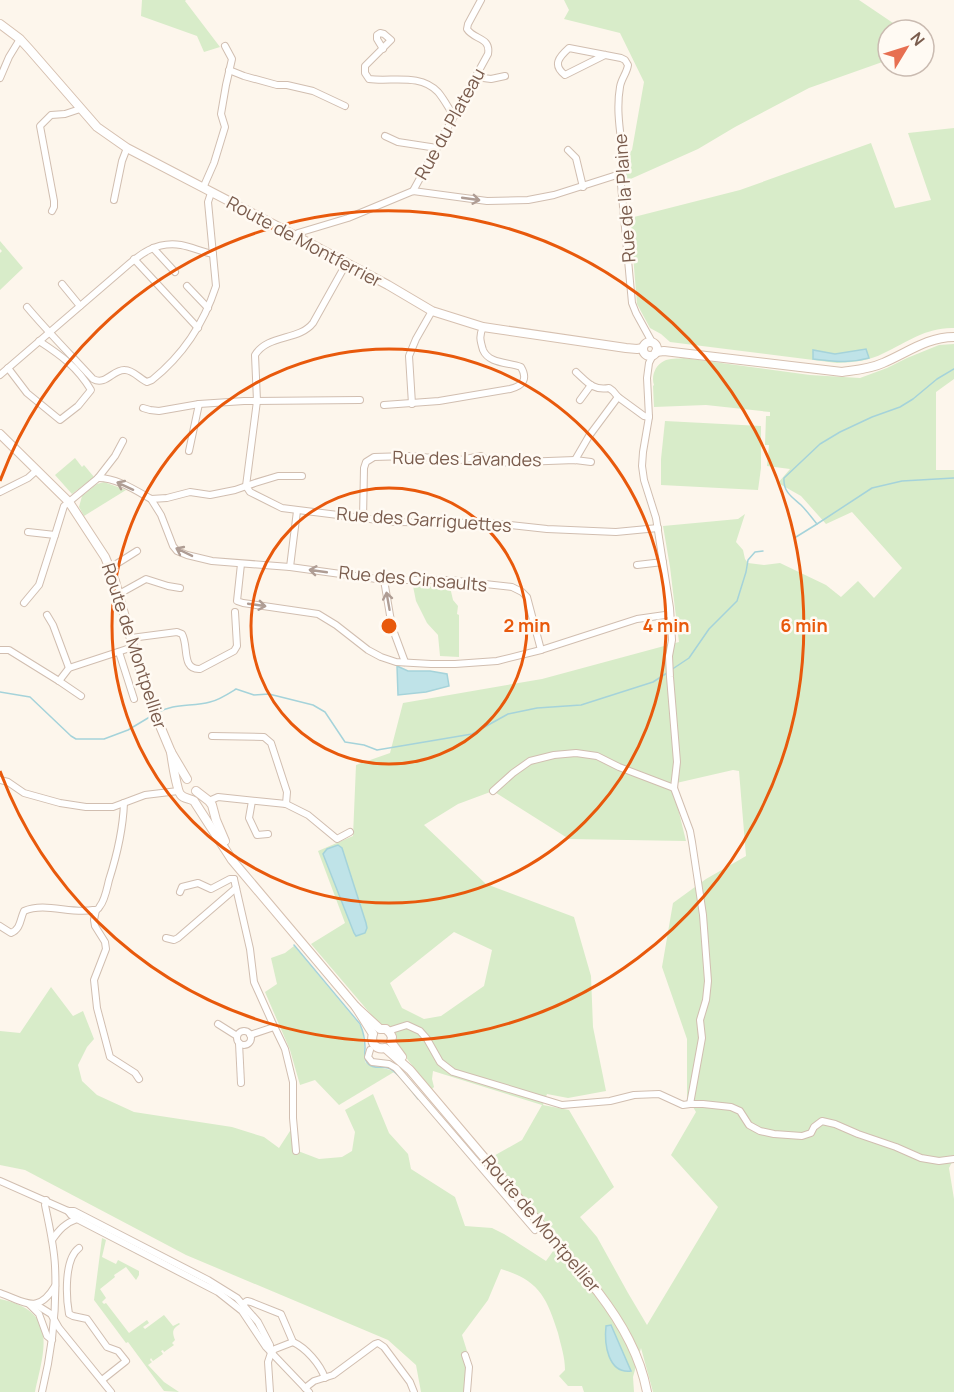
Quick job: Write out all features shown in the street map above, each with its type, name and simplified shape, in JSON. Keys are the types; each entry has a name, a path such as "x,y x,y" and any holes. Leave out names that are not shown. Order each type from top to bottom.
{"street":[{"name":"Rue du Plateau","path":"413,191 488,54 489,48 484,40 467,29 481,0"},
{"name":"Route de Montferrier","path":"0,24 20,39 97,127 126,148 388,285 432,311 483,327 650,350 842,372 880,364 925,342 954,337"},
{"path":"0,78 20,39"},
{"path":"27,307 93,380 98,382 122,369 129,370 147,382 156,376 188,343 208,308 216,286 207,190 225,127 221,114 232,59 225,46"},
{"path":"569,48 605,55 565,75 557,61 569,48"},
{"path":"383,49 365,66 365,73 369,79 414,80 428,84 438,93 454,116"},
{"name":"Rue de la Plaine","path":"605,55 621,58 628,65 627,72 620,83 619,94 618,120 624,171 620,174 632,303 650,350"},
{"path":"229,70 277,86 287,85 313,91 345,106"},
{"path":"476,77 491,80 505,76"},
{"path":"52,211 54,201 40,126 51,115 65,114 80,109"},
{"path":"385,136 398,142 437,148"},
{"path":"114,200 126,148"},
{"path":"568,150 576,158 583,187"},
{"path":"296,236 298,232 348,218 413,191 487,201 528,200 583,187 620,174"},
{"path":"0,375 134,259 153,248 162,245 181,245 213,254"},
{"path":"199,250 212,245"},
{"path":"153,248 175,272"},
{"path":"134,259 198,327"},
{"path":"246,486 257,401 255,355 265,345 308,329 346,264"},
{"path":"62,284 80,306"},
{"path":"187,286 208,308"},
{"path":"412,404 409,356 432,311"},
{"path":"384,405 439,401 522,385 523,369 521,367 494,360 486,355 479,340 483,327"},
{"path":"8,368 27,393 60,420 78,406 91,390 74,367 39,341"},
{"path":"650,350 647,378 649,417 642,466 658,528 670,608 672,640 669,667 677,762 674,788 692,842 703,915 708,981 706,1000 700,1020 702,1038 690,1104"},
{"path":"576,372 600,390 609,388 644,416 649,417"},
{"path":"580,400 591,385"},
{"path":"575,460 589,436 618,397"},
{"path":"143,408 159,411 199,404 360,400"},
{"path":"189,451 199,404"},
{"name":"Route de Montpellier","path":"0,434 69,502 98,544 119,594 153,709 171,752 187,779"},
{"path":"24,603 39,585 63,508 98,478 123,441"},
{"name":"Rue des Lavandes","path":"363,519 364,468 366,462 374,457 408,456 460,460 481,456 491,463 575,460 591,462"},
{"path":"0,492 28,478 37,470"},
{"path":"98,478 115,481 151,499 167,498 190,492 210,495 235,490 278,476 302,476"},
{"name":"Rue des Garriguettes","path":"246,486 250,492 282,508 363,519 394,522 491,523 606,532 658,528"},
{"name":"Rue des Cinsaults","path":"151,499 177,551 187,555 212,561 290,567 384,580 449,580 512,587 527,597 541,650"},
{"path":"290,567 297,511"},
{"path":"28,532 55,535"},
{"path":"110,568 137,551"},
{"path":"637,565 663,562"},
{"path":"241,564 237,601 318,614 368,650 396,662 431,664 497,661 541,650 636,619 665,615 669,612"},
{"path":"119,594 146,579 180,588"},
{"path":"384,580 392,627 405,662"},
{"path":"59,681 69,668 119,652 132,643 177,632 185,639 189,667 201,669 234,651 237,646 235,612"},
{"path":"47,615 69,668"},
{"path":"0,650 9,650 81,696"},
{"path":"119,652 134,699"},
{"path":"212,736 264,737 272,743 287,792 286,804"},
{"name":"Route de Montpellier","path":"171,752 178,788"},
{"path":"493,791 530,761 576,753 597,756 674,788"},
{"path":"178,788 181,781 187,779 194,783 196,791 209,801 218,797 286,804 308,815 337,838 351,832"},
{"path":"0,780 8,782 24,793 72,806 86,807 113,807 144,795 178,788"},
{"path":"178,788 183,797 189,798 196,791"},
{"name":"Route de Montpellier","path":"189,798 210,818 241,869 356,1007 386,1035 410,1070 613,1310 632,1345 647,1392"},
{"name":"Route de Montpellier","path":"209,801 212,805 210,818"},
{"path":"252,801 249,818 257,835 268,834"},
{"path":"0,926 11,933 19,929 24,911 27,909 96,910 102,905 120,842 124,803"},
{"path":"180,892 182,888 198,883 211,889 234,879 241,869"},
{"path":"234,879 250,949 254,982 285,1049 293,1082 296,1151"},
{"path":"166,938 174,940 178,938 236,888"},
{"path":"96,910 95,926 105,942 106,949 94,980 97,1008 110,1057 135,1073 139,1079"},
{"path":"218,1024 243,1045 248,1044 250,1035"},
{"path":"386,1035 407,1025 420,1031 440,1062 453,1072 562,1105 610,1101 651,1093 659,1094 683,1105 731,1107 740,1112 749,1125 760,1131 802,1136 811,1133 814,1127 822,1121 921,1158 939,1161 954,1159"},
{"path":"250,1035 274,1027"},
{"path":"241,1083 239,1033 243,1031 250,1035"},
{"path":"370,1050 368,1054 370,1060 375,1064 389,1064 396,1068 535,1230"},
{"path":"0,1181 68,1211 77,1219 218,1292 242,1311 271,1353 307,1390 314,1381 333,1375 378,1343 384,1347 410,1382 414,1392"},
{"path":"42,1392 52,1340 55,1286 55,1266 46,1200"},
{"path":"68,1211 74,1211 208,1280 243,1304 258,1322 270,1345 271,1353 268,1362 270,1392"},
{"path":"52,1240 60,1229 77,1219"},
{"path":"79,1248 73,1252 68,1269 69,1314 87,1319 107,1347 118,1351 126,1361 102,1380"},
{"path":"55,1266 68,1269"},
{"path":"32,1304 47,1298 55,1286"},
{"path":"0,1293 32,1304 51,1314 111,1392"},
{"path":"243,1304 247,1301 251,1302 281,1314 293,1342"},
{"path":"32,1304 39,1314 47,1336 52,1340"},
{"path":"39,1314 54,1320"},
{"path":"271,1353 293,1342 299,1344 322,1369 325,1378"},
{"path":"465,1355 469,1367 467,1392"}],"green space":[{"path":"142,0 186,0 220,47 204,52 197,36 141,16"},
{"path":"564,0 859,0 886,18 876,18 876,64 809,88 698,149 626,181 623,161 632,150 644,82 620,33 564,19 569,10"},
{"path":"954,128 954,328 926,333 873,358 837,363 670,342 650,328 637,304 630,218 740,190 871,143 895,208 931,200 908,133"},
{"path":"0,241 23,268 0,290 0,253 2,251"},
{"path":"954,344 954,379 936,392 936,470 954,470 954,1158 949,1168 954,1199 954,1392 653,1392 641,1348 633,1377 634,1392 584,1392 582,1386 568,1386 559,1376 565,1370 563,1352 550,1310 540,1292 514,1273 501,1269 488,1300 462,1335 471,1364 471,1392 421,1392 416,1365 388,1340 186,1255 25,1170 0,1165 0,1031 20,1033 51,987 73,1016 83,1011 94,1039 78,1065 82,1081 97,1095 134,1112 232,1127 264,1137 279,1148 290,1131 297,1133 298,1151 319,1159 342,1157 352,1151 355,1132 345,1110 373,1094 389,1133 408,1154 411,1169 455,1197 465,1226 492,1228 546,1261 561,1240 490,1158 522,1140 542,1105 433,1071 434,1087 431,1090 398,1047 396,1034 389,1027 380,1025 311,944 345,923 318,851 353,836 356,765 390,753 403,703 542,679 679,642 663,526 738,519 745,514 736,542 743,550 748,563 764,565 780,563 826,585 841,597 858,581 874,598 902,568 852,512 826,524 801,496 778,483 790,469 767,466 769,445 765,445 766,416 770,416 770,412 706,405 654,407 653,375 661,363 668,359 684,358 810,375 860,378 939,345","holes":["733,770 739,771 746,856 706,879 673,903 662,967 687,1039 687,1097 696,1112 671,1155 718,1207 647,1325 597,1237 580,1217 614,1187 569,1110 543,1105 547,1094 568,1098 606,1091 593,1027 591,976 574,917 486,884 424,825 458,804 493,791 569,839 686,841 672,784","454,932 492,950 484,986 441,1016 424,1019 402,1008 390,983"]},
{"path":"665,421 761,426 761,468 758,490 661,485"},
{"path":"75,458 94,477 72,494 55,475"},
{"path":"104,482 126,490 84,516 79,507 82,496 97,484"},
{"path":"413,586 450,587 453,600 458,606 459,657 440,656 438,635 427,623 416,601"},
{"path":"294,946 363,1030 365,1062 394,1072 339,1105 315,1080 300,1085 290,1050 265,992 277,984 271,958 285,953"},
{"path":"102,1238 106,1240 102,1257 116,1264 118,1260 139,1271 136,1280 126,1267 100,1289 106,1298 102,1302 106,1303 129,1333 147,1320 149,1323 143,1327 145,1329 164,1315 173,1326 180,1324 173,1331 175,1340 172,1343 174,1345 164,1352 161,1351 163,1354 153,1361 151,1358 152,1362 148,1365 164,1382 179,1392 164,1391 94,1300"},
{"path":"0,1299 19,1305 31,1312 39,1322 44,1346 35,1392 0,1392"}],"water":[{"path":"866,349 869,358 861,360 813,359 813,350 835,354"},
{"path":"397,666 408,671 447,674 449,686 426,692 398,695"},
{"path":"338,845 342,848 367,928 365,933 356,936 323,854 327,849"},
{"path":"611,1325 631,1371 623,1371 612,1363 607,1349 606,1333 606,1326"}],"waterway":[{"path":"796,537 817,524 789,494 784,478 820,444 872,417 900,407 954,369"},
{"path":"817,524 872,488 902,481 954,478"},
{"path":"671,670 689,658 709,629 737,601 748,560 755,552 763,551"},
{"path":"157,713 176,706 213,701 236,689 254,695 269,694 313,705 325,712 345,742 377,750 472,734 508,714 537,708 581,705 653,682 667,673"},
{"path":"0,692 30,697 76,739 104,739 128,730 153,715"},
{"path":"294,945 360,1024 368,1064 392,1070 418,1099"}]}
